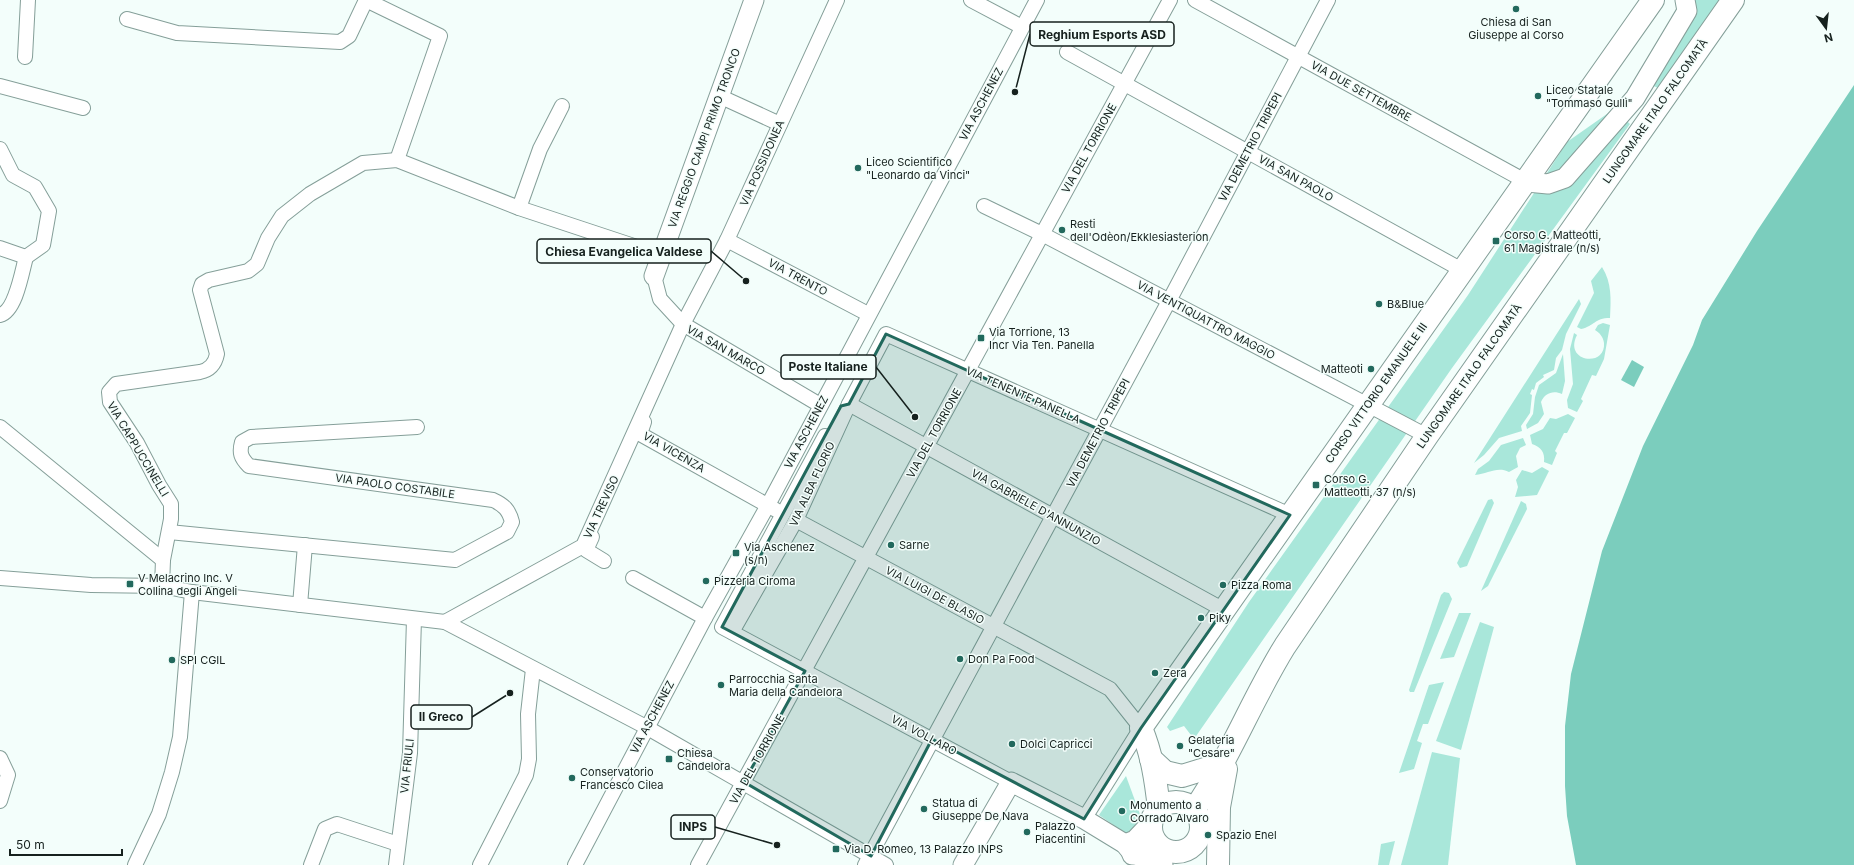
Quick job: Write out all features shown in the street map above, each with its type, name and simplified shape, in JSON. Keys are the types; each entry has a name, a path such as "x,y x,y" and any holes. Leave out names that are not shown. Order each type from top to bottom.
{"main road":[{"name":"CORSO VITTORIO EMANUELE III","path":"1141,728 1462,270 1527,182 1564,126 1654,0"},
{"name":"LUNGOMARE ITALO FALCOMATÀ","path":"1194,810 1215,779 1272,667 1282,651 1427,436 1733,0"},
{"path":"1141,728 1148,744 1151,759 1155,816 1153,837 1166,859"},
{"path":"1151,759 1165,772 1182,776 1226,756"},
{"path":"1218,859 1219,807 1226,756"},
{"path":"1155,816 1173,802 1188,805 1199,815 1201,829 1196,842 1184,851 1170,851 1166,859"},
{"path":"1196,842 1218,859"}],"street":[{"path":"25,57 28,0"},
{"path":"127,18 178,33 340,42 348,36 366,0 440,36 397,160 519,208 661,255"},
{"name":"VIA REGGIO CAMPI PRIMO TRONCO","path":"654,276 754,0"},
{"name":"VIA POSSIDONEA","path":"683,324 727,240 837,0"},
{"path":"971,0 1022,27"},
{"name":"VIA ASCHENEZ","path":"575,865 646,727 768,506 868,314 1037,0"},
{"name":"VIA DEL TORRIONE","path":"698,865 1170,0"},
{"name":"VIA DUE SETTEMBRE","path":"1195,0 1527,182"},
{"name":"VIA DEMETRIO TRIPEPI","path":"868,860 1169,301 1328,0"},
{"path":"1527,182 1548,184 1565,178 1635,98 1687,11 1685,0"},
{"name":"VIA SAN PAOLO","path":"1067,52 1462,270"},
{"path":"0,86 83,108"},
{"path":"719,96 780,124"},
{"path":"1635,98 1655,111"},
{"path":"519,208 540,149 562,106"},
{"path":"0,149 13,175 35,187 49,211 44,245 26,256 13,304 5,314 0,314"},
{"name":"VIA CAPPUCCINELLI","path":"162,586 163,560 169,532 171,504 159,485 137,443 110,402 108,392 116,384 200,372 210,368 214,364 217,354 200,290 202,284 208,280 248,271 257,264 268,238 282,216 310,194 363,163 397,160"},
{"name":"VIA VENTIQUATTRO MAGGIO","path":"984,206 1042,234 1427,436"},
{"name":"VIA TRENTO","path":"727,240 868,314"},
{"path":"0,248 26,256"},
{"name":"VIA SAN MARCO","path":"654,276 660,299 683,324 820,405"},
{"name":"VIA VICENZA","path":"683,324 640,434 783,514"},
{"name":"VIA TREVISO","path":"445,622 583,546 683,324"},
{"name":"VIA TENENTE PANELLA","path":"886,334 1290,515"},
{"name":"VIA ALBA FLORIO","path":"727,629 796,520 849,404 886,334"},
{"path":"727,629 783,514 841,406 849,404"},
{"name":"VIA GABRIELE D'ANNUNZIO","path":"849,404 1134,559 1224,610"},
{"path":"0,427 163,560"},
{"name":"VIA PAOLO COSTABILE","path":"169,532 455,560 507,532 512,522 509,511 502,504 493,500 249,466 241,458 240,450 242,442 251,437 417,427"},
{"path":"604,561 586,550 640,434"},
{"name":"VIA LUIGI DE BLASIO","path":"796,520 1110,688 1141,728"},
{"path":"300,605 305,545"},
{"path":"0,578 91,585 162,586 192,592 445,622 646,727 744,782 868,860 886,865"},
{"path":"633,578 705,618"},
{"path":"136,865 158,814 172,772 180,737 192,592"},
{"name":"VIA FRIULI","path":"396,865 410,753 414,619"},
{"name":"VIA VOLLARO","path":"727,629 1011,782 1084,819 1128,854"},
{"path":"480,865 526,776 529,759 528,714 533,668"},
{"name":"CORSO VITTORIO EMANUELE III","path":"1084,819 1141,728"},
{"path":"0,758 8,775 0,801"},
{"path":"963,865 1011,782"},
{"path":"1155,816 1135,840 1128,854 1166,859"},
{"path":"311,865 325,829 337,824 398,844"}],"highlighted area":[{"path":"886,334 1290,515 1141,728 1084,819 932,739 871,856 744,782 805,671 722,627 841,406 849,404"}],"shaded area":[{"path":"1695,0 1719,0 1658,88 1647,83"},
{"path":"1854,85 1854,865 1576,865 1567,816 1565,786 1565,726 1571,674 1602,551 1643,446 1693,345 1702,320 1757,231"},
{"path":"1614,109 1630,124 1452,368 1194,739 1184,726 1170,731 1167,727 1249,602 1468,295 1567,142"},
{"path":"1602,267 1608,279 1609,285 1611,298 1610,318 1601,319 1586,328 1581,329 1577,327 1594,293 1591,281"},
{"path":"1579,299 1581,304 1566,334 1562,350 1556,358 1554,370 1543,375 1544,377 1536,383 1534,390 1532,389 1530,394 1532,395 1530,413 1521,426 1522,431 1499,438 1484,455 1474,463"},
{"path":"1603,323 1610,325 1604,359 1596,376 1592,375 1581,399 1583,401 1577,412 1568,408 1567,400 1573,384 1570,349 1574,333 1577,335 1574,344 1576,351 1580,356 1593,359 1599,356 1603,351 1603,339 1595,330 1598,325"},
{"path":"1563,354 1565,381 1562,394 1552,392 1545,396 1541,402 1544,414 1538,423 1527,429 1526,425 1533,414 1535,397 1539,385 1556,373"},
{"path":"1632,360 1644,367 1634,387 1621,380"},
{"path":"1568,414 1575,418 1567,433 1564,433 1555,451 1557,453 1552,465 1544,462 1543,453 1540,448 1532,444 1530,435 1543,429 1550,418 1556,419"},
{"path":"1523,438 1526,445 1520,448 1516,456 1518,467 1509,472 1505,470 1496,470 1475,475 1478,469 1489,461 1501,445"},
{"path":"1542,467 1549,471 1537,495 1515,497 1518,487 1516,480 1522,470 1532,473"},
{"path":"1492,499 1494,503 1467,566 1460,568 1457,563 1488,500"},
{"path":"1521,501 1526,504 1527,509 1488,586 1481,591"},
{"path":"1444,592 1449,593 1452,599 1414,692 1410,692 1409,690 1441,595"},
{"path":"1459,613 1471,613 1454,657 1440,659"},
{"path":"1480,622 1494,627 1461,750 1436,741"},
{"path":"1444,682 1428,724 1423,724 1417,741 1422,743 1414,769 1399,773 1429,685"},
{"path":"1432,752 1460,758 1448,865 1401,865"},
{"path":"1126,776 1141,817 1128,835 1099,815"},
{"path":"1395,841 1389,865 1378,865 1381,844"}],"place":[{"name":"Chiesa di San Giuseppe al Corso","path":"1516,9"},
{"name":"Reghium Esports ASD","path":"1015,92"},
{"name":"Liceo Statale \"Tommaso Gullì\"","path":"1538,96"},
{"name":"Liceo Scientifico \"Leonardo da Vinci\"","path":"858,168"},
{"name":"Resti dell'Odèon/Ekklesiasterion","path":"1062,230"},
{"name":"Corso G. Matteotti, 61 Magistrale (n/s)","path":"1496,241"},
{"name":"Chiesa Evangelica Valdese","path":"746,281"},
{"name":"B&Blue","path":"1379,304"},
{"name":"Via Torrione, 13 Incr Via Ten. Panella","path":"981,338"},
{"name":"Matteoti","path":"1371,369"},
{"name":"Poste Italiane","path":"915,417"},
{"name":"Corso G. Matteotti, 37 (n/s)","path":"1316,485"},
{"name":"Sarne","path":"891,545"},
{"name":"Via Aschenez (s/n)","path":"736,553"},
{"name":"Pizzeria Ciroma","path":"706,581"},
{"name":"V Melacrino Inc. V Collina degli Angeli","path":"130,584"},
{"name":"Pizza Roma","path":"1223,585"},
{"name":"Piky","path":"1201,618"},
{"name":"Don Pa Food","path":"960,659"},
{"name":"SPI CGIL","path":"172,660"},
{"name":"Zera","path":"1155,673"},
{"name":"Parrocchia Santa Maria della Candelora","path":"721,685"},
{"name":"Il Greco","path":"510,693"},
{"name":"Dolci Capricci","path":"1012,744"},
{"name":"Gelateria \"Cesare\"","path":"1180,746"},
{"name":"Chiesa Candelora","path":"669,759"},
{"name":"Conservatorio Francesco Cilea","path":"572,778"},
{"name":"Statua di Giuseppe De Nava","path":"924,809"},
{"name":"Monumento a Corrado Alvaro","path":"1122,811"},
{"name":"Palazzo Piacentini","path":"1027,832"},
{"name":"Spazio Enel","path":"1208,835"},
{"name":"INPS","path":"777,845"},
{"name":"Via D. Romeo, 13 Palazzo INPS","path":"836,849"}]}
